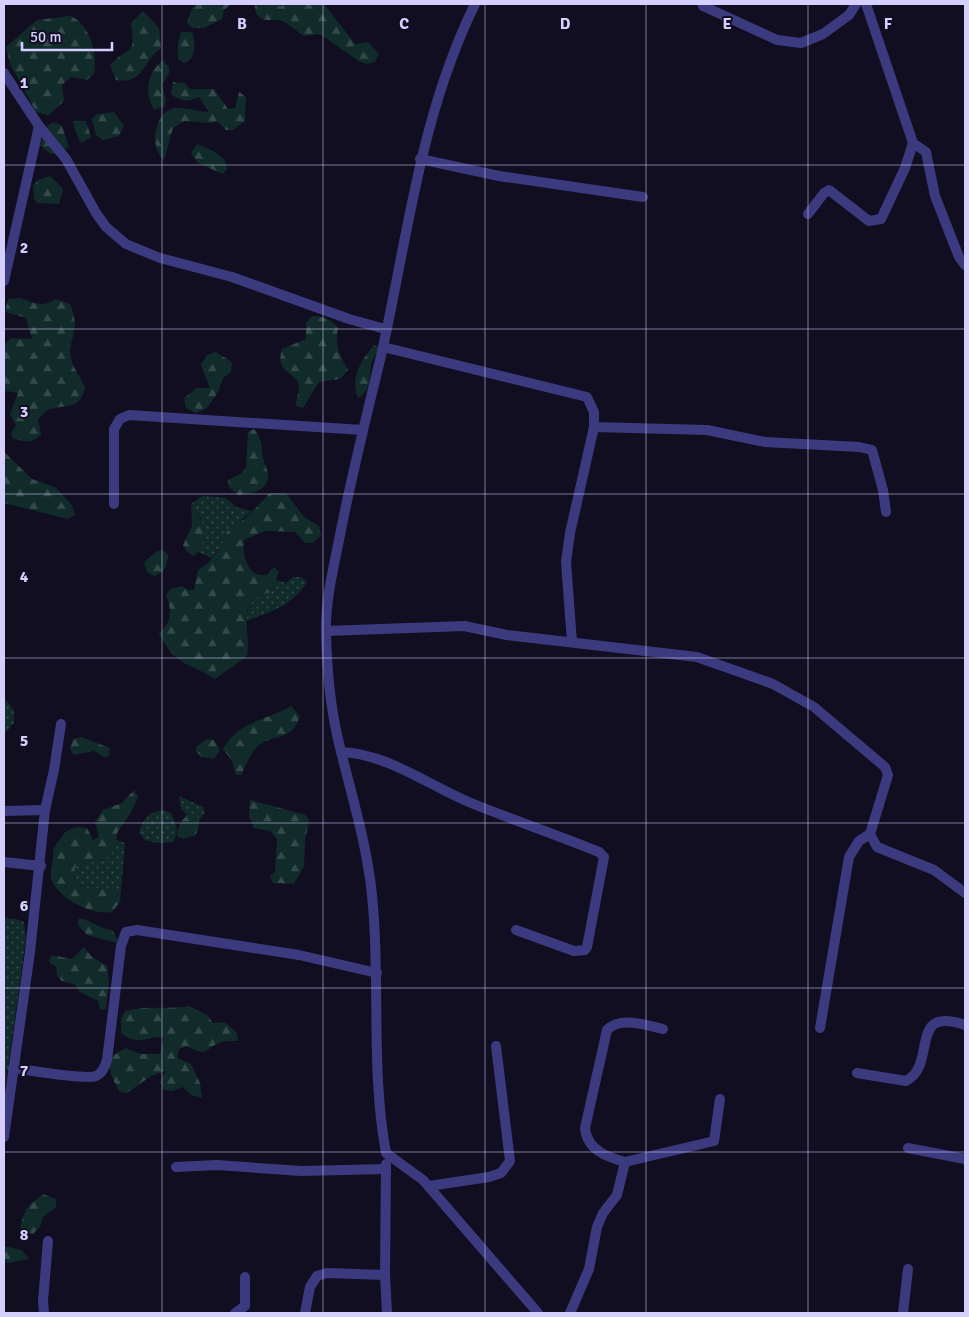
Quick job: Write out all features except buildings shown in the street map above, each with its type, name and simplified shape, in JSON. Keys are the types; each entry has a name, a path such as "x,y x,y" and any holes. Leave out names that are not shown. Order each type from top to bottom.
{"street":[{"path":"388,1313 385,1275 386,1153 380,1113 377,973 373,903 366,847 341,752 328,678 326,631 332,581 363,430 383,347 420,158 455,44 475,4"},
{"path":"703,6 777,40 801,43 823,34 849,14 856,4"},
{"path":"808,214 824,192 829,190 869,221 881,219 905,168 913,143 866,4"},
{"path":"4,73 39,126 66,159 106,227 126,244 160,258 232,278 349,319 386,329"},
{"path":"4,281 39,126"},
{"path":"913,143 926,152 935,196 965,265"},
{"path":"420,158 499,176 643,197"},
{"path":"383,347 587,397 594,412 594,427 570,533 566,562 572,642"},
{"path":"114,504 114,429 120,419 130,415 363,430"},
{"path":"594,427 708,430 766,442 867,448 872,450 874,454 886,512"},
{"path":"326,631 464,626 508,635 697,657 773,684 814,707 887,770 870,834 859,841 849,856 820,1028"},
{"path":"4,1137 41,866 45,810 54,770 61,724"},
{"path":"341,752 362,753 412,774 470,802 599,852 604,857 605,864 587,946 584,950 574,951 516,930"},
{"path":"4,811 45,810"},
{"path":"870,834 877,847 934,870 965,893"},
{"path":"4,862 41,866"},
{"path":"13,1068 82,1076 95,1076 103,1071 107,1060 121,946 126,932 137,930 298,955 377,973"},
{"path":"857,1073 906,1081 916,1074 929,1029 935,1022 942,1020 965,1025"},
{"path":"663,1029 620,1022 612,1025 607,1030 586,1128 586,1137 589,1144 602,1154 625,1162 714,1141 720,1099"},
{"path":"429,1186 489,1177 501,1173 510,1161 496,1046"},
{"path":"908,1148 965,1159"},
{"path":"386,1153 429,1186 538,1313"},
{"path":"570,1313 589,1269 597,1227 603,1213 617,1195 625,1162"},
{"path":"176,1167 217,1165 301,1171 386,1169"},
{"path":"44,1313 43,1301 48,1241"},
{"path":"903,1313 908,1269"},
{"path":"305,1313 310,1287 317,1276 327,1272 385,1275"},
{"path":"236,1313 245,1306 245,1276"}],"green space":[{"path":"198,4 231,4 224,10 222,19 204,28 192,28 187,23 192,8"},
{"path":"255,4 281,6 286,4 324,4 355,44 368,42 379,54 375,62 367,64 360,62 320,34 304,36 280,20 262,19 258,16"},
{"path":"143,11 159,28 161,48 138,75 125,81 116,80 110,65 132,47 131,23"},
{"path":"71,16 78,20 88,33 95,58 94,74 87,80 71,77 62,85 64,101 49,115 36,112 10,64 6,47 37,20"},
{"path":"181,32 192,32 194,41 193,55 184,63 178,59 178,43"},
{"path":"163,60 169,67 169,73 162,85 166,101 164,107 154,110 148,90 150,77"},
{"path":"173,82 185,83 190,89 214,89 228,109 235,108 239,92 246,97 245,121 233,130 226,130 217,121 212,123 184,121 173,128 164,160 159,154 155,138 156,129 163,114 178,108 209,112 199,97 185,100 178,99 171,94"},
{"path":"114,112 124,126 119,136 103,140 96,135 92,119 97,114"},
{"path":"73,121 86,121 91,137 81,143"},
{"path":"54,122 62,126 69,147 54,154 48,152 40,145 48,125"},
{"path":"197,144 221,156 227,169 223,174 198,163 191,153"},
{"path":"50,176 63,189 59,204 38,203 34,199 33,186 38,180"},
{"path":"20,298 38,304 51,302 56,299 70,304 75,321 70,352 71,359 85,388 80,400 73,405 49,410 38,419 41,435 30,442 13,439 11,434 16,425 10,414 18,393 7,391 4,393 4,345 11,338 32,339 26,318 5,312 8,299"},
{"path":"312,316 333,322 338,328 338,350 348,370 340,379 319,382 303,408 296,406 299,388 298,381 284,368 280,357 282,349 306,339 306,323"},
{"path":"374,345 378,349 372,362 368,387 363,395 358,398 355,383 356,376 361,363"},
{"path":"216,352 232,362 231,372 223,378 218,392 207,408 196,413 186,408 184,398 197,388 210,388 201,365 207,355"},
{"path":"254,429 261,443 268,479 263,488 248,494 238,495 229,487 228,480 241,474 246,467 248,432"},
{"path":"4,452 32,479 55,487 72,505 75,515 68,519 4,503"},
{"path":"270,493 286,493 304,517 319,526 321,535 313,543 305,543 295,532 265,531 244,540 245,558 249,567 255,573 267,575 274,567 279,572 271,592 259,596 248,609 247,656 215,679 176,658 165,644 159,633 166,625 170,616 166,596 170,589 182,586 188,590 194,590 198,570 207,564 221,548 226,533 233,525 245,519"},
{"path":"202,496 226,498 236,507 252,511 226,533 221,548 211,558 199,552 203,537 203,526 200,517 191,504"},
{"path":"191,504 199,516 204,530 203,544 194,556 186,551 183,545 192,526"},
{"path":"163,550 168,555 166,565 161,573 154,576 147,572 144,562 157,551"},
{"path":"293,577 301,577 307,582 295,597 281,607 247,621 248,610 252,602 260,596 271,592 275,580 286,583"},
{"path":"4,698 14,710 14,723 4,734"},
{"path":"291,706 300,716 292,730 287,734 263,742 250,756 241,775 236,775 232,761 223,749 229,740 245,727"},
{"path":"81,737 110,748 109,756 104,757 94,751 74,755 70,749 73,739"},
{"path":"207,739 214,740 220,750 214,759 202,757 196,752 196,747"},
{"path":"134,790 138,797 131,812 117,833 115,849 109,857 99,862 87,862 75,867 74,882 88,888 115,889 120,902 112,912 104,913 76,904 54,885 51,877 53,849 70,829 87,828 93,840 99,837 95,822 103,810 122,803"},
{"path":"179,796 203,807 205,813 200,819 190,813 187,816 181,808"},
{"path":"250,800 306,815 309,821 305,841 304,866 294,884 273,883 270,876 275,872 277,839 270,831 254,828 249,816"},
{"path":"163,810 171,813 176,825 177,831 173,842 156,843 145,840 139,832 143,823 150,815"},
{"path":"190,813 200,819 196,835 183,839 177,836 179,825"},
{"path":"116,840 125,843 120,902 115,889 88,888 74,882 75,867 87,862 99,862 115,849"},
{"path":"4,918 24,922 26,938 4,1096"},
{"path":"79,918 112,930 117,938 117,943 87,935 78,925"},
{"path":"84,947 91,956 107,966 109,982 106,1009 100,1010 98,1001 80,992 74,984 62,981 57,976 56,967 49,962 51,955 72,959"},
{"path":"189,1006 207,1015 213,1023 225,1022 237,1033 238,1041 222,1042 203,1052 187,1046 179,1049 177,1058 191,1064 200,1083 202,1098 191,1095 183,1087 172,1091 164,1090 160,1082 166,1071 151,1076 127,1093 120,1092 110,1073 110,1062 113,1057 126,1048 140,1054 160,1054 164,1038 133,1040 121,1033 121,1019 125,1011 141,1008"},
{"path":"43,1194 56,1199 56,1207 43,1217 40,1227 33,1234 20,1231 27,1210"},
{"path":"4,1246 22,1250 29,1259 7,1263 4,1260"}]}
